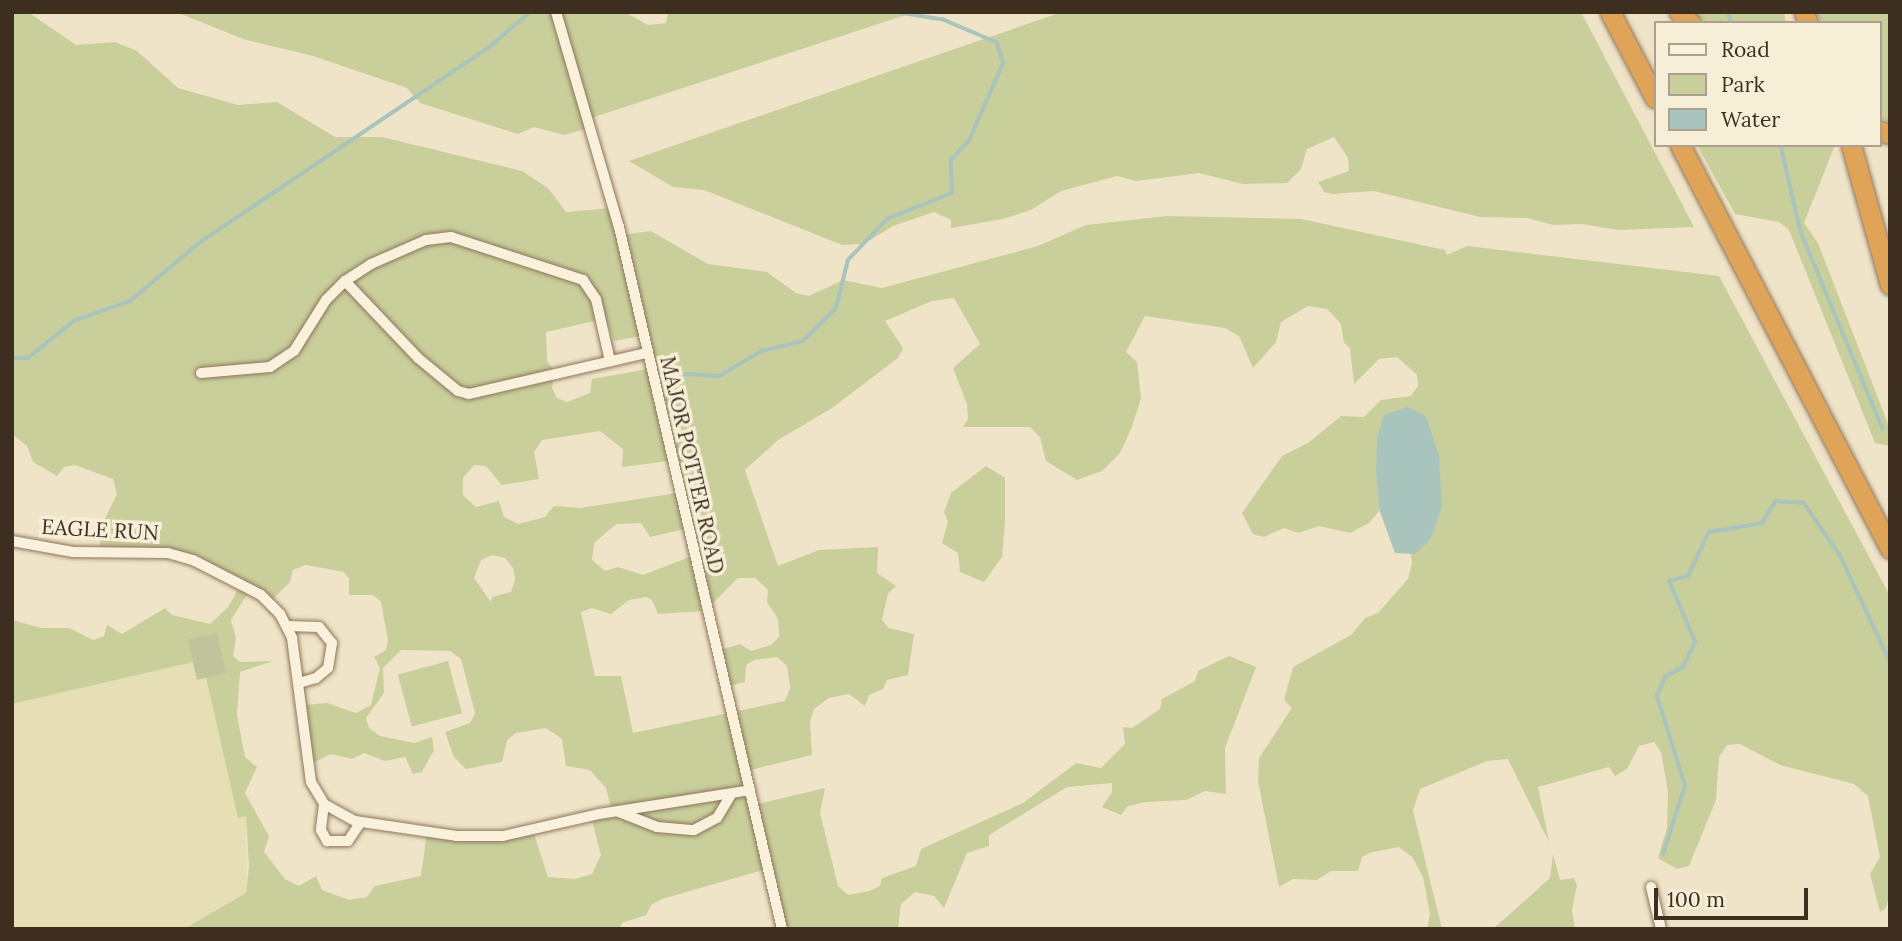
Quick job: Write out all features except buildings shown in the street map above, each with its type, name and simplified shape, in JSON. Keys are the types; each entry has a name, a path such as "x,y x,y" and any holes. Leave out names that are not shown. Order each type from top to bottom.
{"highway":[{"path":"1611,12 1654,96"},
{"path":"1681,147 1890,549"},
{"path":"1853,152 1890,285"}],"street":[{"name":"MAJOR POTTER ROAD","path":"556,12 619,227 782,929"},
{"path":"201,373 242,373 270,367 294,351 326,300 345,281 371,264 426,240 450,237 509,253 583,280 596,299 610,360"},
{"path":"345,281 418,358 458,391 468,394 610,360 647,354"},
{"name":"EAGLE RUN","path":"12,541 54,550 154,551 181,556 261,595 288,626 299,682 306,768 324,804 321,830 327,841 348,841 361,822"},
{"path":"288,626 319,627 332,643 332,660 323,674 299,682"},
{"path":"324,804 361,822 487,837 616,811 730,796 750,790"},
{"path":"616,811 657,827 694,830 717,818 730,796"},
{"path":"1651,887 1661,929"}],"shaded area":[{"path":"202,660 238,817 246,816 247,893 184,929 12,929 12,704"}],"green space":[{"path":"12,12 31,14 76,45 115,42 137,51 178,88 238,105 277,102 335,137 382,137 522,171 548,188 566,212 612,208 620,235 651,231 708,264 767,272 796,293 809,296 843,280 882,288 1038,246 1086,225 1167,216 1301,219 1445,250 1447,255 1467,246 1719,276 1890,596 1890,896 1885,909 1880,912 1870,874 1880,857 1868,796 1854,784 1780,765 1740,744 1727,745 1719,757 1716,800 1689,866 1677,869 1658,858 1667,828 1668,792 1661,752 1654,742 1639,746 1627,769 1615,776 1609,767 1538,787 1549,842 1508,759 1487,761 1420,789 1413,811 1442,929 1427,929 1430,914 1423,877 1413,858 1399,847 1362,857 1358,871 1331,871 1317,880 1293,879 1279,887 1258,781 1259,758 1292,708 1284,700 1293,667 1351,635 1365,618 1378,613 1408,579 1412,563 1390,421 1379,431 1386,459 1380,510 1369,523 1350,533 1319,526 1298,533 1284,528 1264,537 1253,534 1242,513 1282,456 1308,443 1341,416 1364,417 1381,400 1411,396 1418,386 1417,375 1397,357 1379,359 1354,384 1350,348 1344,343 1341,324 1327,309 1308,306 1281,322 1276,342 1253,368 1239,336 1225,328 1145,316 1126,352 1137,362 1141,398 1132,427 1120,453 1102,471 1077,480 1046,461 1040,437 1030,427 963,427 968,419 967,404 953,368 980,344 954,298 932,301 885,321 903,348 898,358 832,408 778,440 745,470 778,566 819,550 878,547 877,573 896,586 888,593 882,620 889,628 914,634 908,675 887,680 883,689 869,695 865,706 849,694 829,698 814,709 810,722 812,755 746,771 754,805 825,788 820,813 838,886 848,895 869,891 880,886 882,878 916,866 921,849 1023,803 1076,763 1101,768 1125,744 1123,727 1132,728 1160,709 1162,699 1195,681 1198,671 1229,656 1256,667 1225,748 1226,794 1205,791 1186,800 1146,802 1128,806 1121,815 1102,807 1112,792 1112,783 1067,787 989,835 989,846 967,853 944,908 934,896 915,892 901,904 898,929 781,929 767,869 662,899 651,905 646,915 622,923 620,929 184,929 246,893 249,867 246,816 238,818 202,660 12,704 12,620 42,628 69,628 93,640 104,636 107,625 122,634 165,608 172,615 210,624 229,606 241,583 199,561 100,552 100,529 117,494 113,479 75,465 64,467 57,476 33,462 27,446 12,434","holes":["599,320 608,324 614,341 641,336 648,369 592,379 590,393 567,402 557,398 552,388 555,372 547,361 546,332","600,431 623,449 622,467 669,461 677,493 580,508 554,506 545,517 518,524 504,517 499,501 476,507 463,495 463,478 474,465 486,466 502,485 539,479 534,452 542,440","641,523 650,537 685,529 692,556 643,575 618,567 605,571 592,560 594,543 617,524","492,555 505,558 513,568 515,580 511,592 492,597 491,602 474,578 481,560","306,565 344,572 349,579 349,595 373,595 381,602 388,641 386,650 374,657 380,668 371,705 356,713 327,703 304,705 311,764 331,754 352,759 364,753 385,761 405,757 413,774 422,772 434,750 432,737 414,743 380,736 369,728 366,718 384,693 383,668 401,650 450,651 461,659 475,713 470,723 445,732 454,757 466,769 502,762 507,740 516,733 546,728 562,739 566,766 590,770 606,788 612,811 591,817 601,855 592,874 575,879 548,877 534,834 427,832 421,876 375,886 367,897 349,900 322,890 316,876 299,886 285,879 264,852 269,836 245,793 257,767 245,757 237,715 240,672 273,661 240,662 233,656 236,638 231,620 251,588 272,600 290,582 293,570","738,578 755,578 768,590 767,602 778,619 779,637 771,645 751,651 740,644 716,651 725,687 745,682 746,665 754,660 777,657 787,666 790,688 785,701 633,733 621,676 595,676 581,612 592,608 611,614 629,600 646,597 652,600 658,614 705,611"]},
{"path":"176,12 625,12 648,25 666,23 668,12 915,12 585,120 585,129 564,135 534,127 518,134 420,103 407,88 313,56 243,39"},
{"path":"1062,12 1581,12 1694,227 1618,230 1582,224 1553,225 1527,218 1480,217 1374,191 1332,194 1324,192 1318,182 1349,171 1348,158 1334,137 1307,149 1301,169 1287,183 1243,184 1199,173 1136,181 1117,176 1061,191 1031,210 1003,219 951,228 951,220 934,212 893,226 864,244 842,245 704,190 673,187 629,161"},
{"path":"1692,12 1784,12 1786,21 1702,21"},
{"path":"1817,12 1890,12 1890,122 1881,120 1881,21 1820,21"},
{"path":"1698,147 1834,147 1804,223 1818,243 1890,429 1890,446 1875,443 1789,230 1779,222 1735,214"},
{"path":"986,466 1005,478 1005,521 1002,557 984,582 960,572 958,553 942,543 948,522 944,512 951,493"},
{"path":"217,633 226,673 197,680 188,640"},
{"path":"448,661 462,713 412,727 398,674"},
{"path":"1553,854 1560,880 1574,878 1577,885 1572,910 1575,929 1493,929 1550,878"}],"water":[{"path":"1408,407 1426,416 1439,456 1442,507 1430,540 1415,554 1395,553 1380,512 1376,473 1377,438 1384,415"}],"waterway":[{"path":"12,358 28,358 74,321 130,301 199,243 487,49 530,12"},
{"path":"672,373 719,376 762,351 803,341 836,308 848,260 887,219 952,193 951,160 969,141 1003,63 997,43 943,20 893,12"},
{"path":"1728,12 1731,21"},
{"path":"1781,147 1801,232 1883,429"},
{"path":"1663,854 1685,786 1657,696 1665,677 1683,667 1695,642 1669,581 1688,576 1709,532 1762,523 1776,501 1804,503 1840,555 1890,661"}]}
